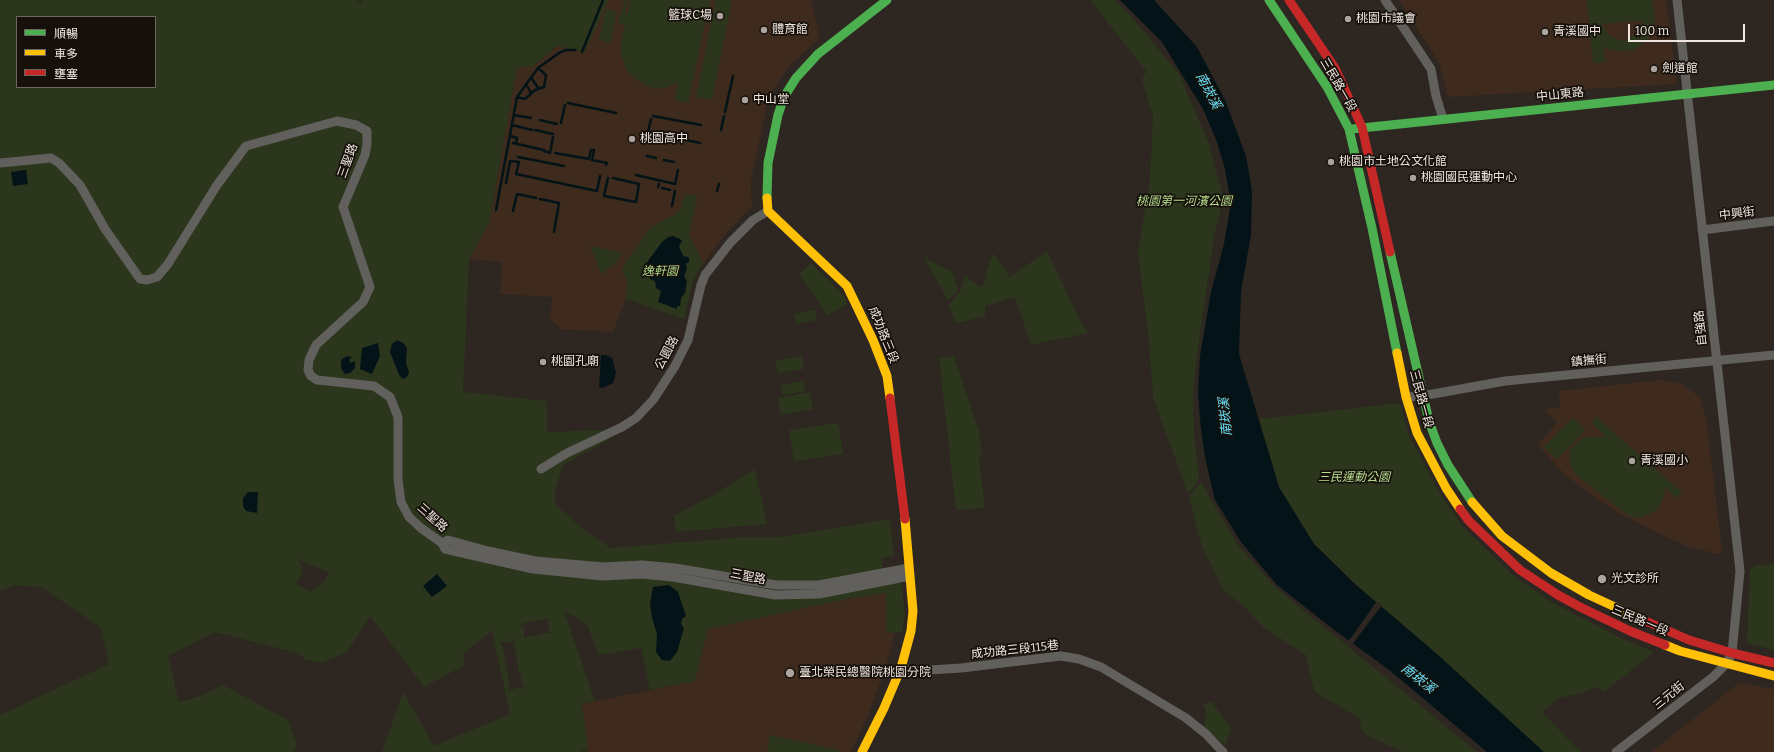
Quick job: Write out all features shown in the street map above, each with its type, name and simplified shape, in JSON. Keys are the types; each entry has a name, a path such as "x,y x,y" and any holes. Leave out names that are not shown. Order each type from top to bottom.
{"main road":[{"path":"768,211 766,192 768,163 778,115 784,97 800,72 818,54 887,0"},
{"name":"三民路一段","path":"1269,0 1327,87 1349,129 1371,221 1406,397 1417,433 1428,456 1446,488 1469,522 1520,570 1558,596 1630,631 1680,651 1774,676"},
{"name":"三民路一段","path":"1289,0 1335,68 1362,127 1395,266 1422,396 1437,443 1461,487 1478,510 1507,540 1551,573 1589,595 1689,640 1732,653 1774,663"},
{"name":"中山東路","path":"1349,129 1443,118 1687,95 1774,85"},
{"name":"成功路三段","path":"768,211 848,286 873,340 887,376 910,572 913,611 911,631 901,668 884,708 862,752"}],"street":[{"path":"1385,0 1431,69 1436,96 1443,118"},
{"name":"自強路","path":"1677,0 1740,562 1732,653"},
{"name":"三聖路","path":"0,163 51,158 59,163 80,185 105,229 140,278 147,280 157,277 168,264 217,185 246,146 337,121 356,125 366,131 367,144 365,155 343,208 370,287 363,302 316,345 309,360 308,370 311,376 317,380 374,386 390,397 398,416 398,479 401,502 410,517 433,537 442,543 448,540 488,551 535,561 604,567 642,565 674,568 776,585 819,585 910,572"},
{"name":"公園路","path":"541,469 567,453 622,427 636,418 653,400 675,366 688,340 701,285 705,275 730,243 756,217 768,211"},
{"name":"中興街","path":"1702,230 1774,221"},
{"name":"鎮撫街","path":"1406,397 1422,396 1505,381 1774,356"},
{"name":"三元街","path":"1616,752 1706,682 1726,664 1732,653"},
{"name":"成功路三段115巷","path":"901,668 913,671 961,668 1061,656 1079,659 1101,667 1186,718 1206,734 1223,752"}],"shaded area":[{"name":"桃園高中","path":"600,0 811,0 820,38 789,66 771,93 751,180 753,205 723,237 697,272 692,284 684,319 626,299 613,332 561,329 550,319 552,297 500,294 502,262 469,259 489,223 517,68 534,66 557,46"},
{"name":"青溪國中","path":"1399,0 1666,0 1677,84 1448,97 1439,63"},
{"name":"青溪國小","path":"1661,380 1682,384 1700,397 1707,424 1722,551 1719,554 1686,546 1613,510 1566,476 1538,445 1557,422 1544,409 1560,408 1559,391"},
{"name":"臺北榮民總醫院桃園分院","path":"887,593 886,633 895,632 886,666 869,713 851,752 588,752 582,704 695,681 708,629 846,599"},
{"path":"1739,683 1774,689 1774,752 1651,752"}],"green space":[{"path":"0,0 356,0 361,4 363,0 608,0 585,52 557,46 534,66 517,68 489,223 469,259 463,392 547,401 547,432 605,430 610,439 563,465 555,490 555,504 584,530 611,548 745,537 780,537 890,519 894,556 881,558 885,582 901,582 905,614 902,632 886,633 886,593 846,599 708,629 695,681 650,690 641,648 599,655 587,624 564,611 595,701 582,704 588,751 582,749 581,752 382,752 403,692 434,746 510,714 492,631 463,653 465,665 424,687 370,616 347,652 323,663 306,660 297,653 215,632 168,656 179,702 201,696 223,685 288,720 297,745 294,752 0,752 0,715 109,664 101,628 43,588 14,585 0,591","holes":["296,559 329,572 325,581 310,592 296,584 300,579 303,568 300,562","548,618 549,622 547,622 550,633 543,633 532,637 531,635 524,638 524,626 522,627 521,624","511,639 515,639 516,642 513,643 517,653 519,672 521,672 522,676 520,676 524,688 520,689 519,687 509,691 508,686 510,686 502,644 500,644 500,642 503,641 503,643 512,641"]},
{"path":"625,0 628,0 625,14 627,15 631,0 710,0 688,103 674,100 678,82 668,87 656,89 644,85 627,71 621,54 621,44 625,24 618,23"},
{"path":"716,0 732,0 712,100 696,97"},
{"name":"桃園第一河濱公園","path":"1090,0 1115,0 1130,15 1179,74 1209,144 1223,196 1214,237 1197,355 1193,394 1194,433 1199,480 1188,494 1153,397 1149,343 1138,252 1150,180 1153,116 1142,80 1146,71"},
{"path":"1587,0 1652,0 1655,21 1651,35 1645,42 1633,50 1610,50 1604,46 1605,62 1593,63","holes":["1643,20 1639,32 1628,40 1621,41 1608,35 1602,24"]},
{"path":"606,9 617,12 610,43 599,40"},
{"name":"逸軒園","path":"685,193 697,196 689,235 703,263 692,284 684,319 626,299 627,284 622,270 625,263 651,227 676,214 681,208"},
{"path":"590,246 623,253 615,264 601,274"},
{"path":"1047,251 1080,320 1088,333 1031,345 1015,297 985,306 985,316 957,323 948,306 960,291 965,276 982,288 993,253 1010,277"},
{"path":"924,258 952,272 958,290 948,300"},
{"path":"811,263 844,296 847,304 828,315 799,274"},
{"path":"815,310 817,320 796,324 794,314"},
{"path":"802,356 804,369 778,373 775,361"},
{"path":"954,356 979,432 982,454 979,455 985,508 956,510 939,358"},
{"path":"803,381 805,391 783,395 781,385"},
{"path":"810,392 813,409 781,415 778,398"},
{"name":"三民運動公園","path":"1400,403 1409,435 1439,492 1463,527 1515,577 1553,603 1625,640 1654,652 1604,692 1595,687 1583,693 1559,698 1542,712 1581,752 1544,752 1507,720 1437,654 1356,585 1314,544 1279,487 1259,419"},
{"path":"1596,417 1682,492 1676,498 1664,486 1665,492 1661,504 1655,511 1639,518 1629,516 1581,479 1573,471 1569,456 1571,448 1583,437 1606,437 1592,423"},
{"path":"1573,418 1585,430 1557,459 1544,447"},
{"path":"837,423 839,427 843,454 794,461 789,430"},
{"path":"755,469 767,524 676,532 674,516 713,495"},
{"path":"1201,482 1238,545 1275,587 1477,752 1403,752 1365,734 1361,727 1360,719 1314,691 1306,655 1263,627 1244,606 1224,591 1202,546 1189,496"},
{"path":"1774,564 1774,650 1747,643 1750,569 1757,565"},
{"path":"1212,702 1231,729 1225,746 1204,726 1206,711 1203,704"},
{"path":"770,735 839,750 840,752 767,752"}],"water":[{"name":"南崁溪","path":"1120,0 1154,0 1197,47 1225,100 1246,156 1252,191 1251,235 1241,291 1239,354 1279,487 1314,544 1356,585 1437,654 1544,752 1487,752 1388,669 1333,629 1277,585 1241,542 1215,500 1206,462 1201,430 1198,394 1200,356 1211,292 1224,244 1231,203 1225,169 1217,142 1203,109 1162,42"},
{"path":"26,170 28,184 13,186 11,172"},
{"path":"673,236 682,241 679,246 680,249 684,257 686,256 689,258 689,262 686,264 687,269 684,276 687,281 685,293 681,298 680,306 677,306 677,309 658,302 661,291 656,288 655,281 650,279 645,265 662,242 668,237"},
{"path":"397,340 403,343 407,348 406,363 409,373 407,377 403,379 399,375 390,352 392,344"},
{"path":"378,343 380,356 372,374 360,369 362,348"},
{"path":"601,355 606,355 612,358 616,373 613,383 602,388 599,387"},
{"path":"347,356 352,357 349,360 351,363 355,361 355,368 350,373 345,374 341,368 341,363 342,359"},
{"path":"248,492 258,492 257,513 246,511 243,506 243,498"},
{"path":"437,574 447,586 432,597 423,586"},
{"path":"669,585 678,592 686,616 682,619 681,624 684,628 677,652 670,661 662,660 656,652 657,634 652,618 650,604 653,587"}],"pier":[{"path":"1377,601 1382,605 1352,645 1348,642"}],"waterway":[{"path":"582,52 603,0"},
{"path":"496,210 517,97 538,68 559,53 566,50 575,50"},
{"path":"517,97 525,99 535,90 544,87 546,75 538,68"},
{"path":"725,112 733,76"},
{"path":"531,77 538,88"},
{"path":"526,84 531,93"},
{"path":"568,103 616,113"},
{"path":"561,123 565,105"},
{"path":"514,115 531,118"},
{"path":"653,116 701,125"},
{"path":"721,130 724,116"},
{"path":"651,119 648,132 676,138"},
{"path":"540,120 557,124"},
{"path":"512,125 532,130"},
{"path":"535,130 553,134"},
{"path":"511,136 517,138 516,144"},
{"path":"513,143 544,150 550,153 553,137"},
{"path":"677,138 700,143"},
{"path":"555,153 589,159 591,150 594,150 592,160 607,163 606,165"},
{"path":"647,156 656,158"},
{"path":"518,157 564,166"},
{"path":"664,160 674,162"},
{"path":"506,183 510,161 519,162 516,174 597,191 600,176"},
{"path":"636,175 675,184 678,170"},
{"path":"608,178 604,196 636,202 639,184 613,178"},
{"path":"717,191 719,184"},
{"path":"662,188 670,190"},
{"path":"672,206 675,191"},
{"path":"513,211 517,194 536,198"},
{"path":"540,199 559,203 554,232"}],"traffic: fast":[{"path":"767,198 768,163 778,115 784,97 796,78 818,54 887,0"},
{"path":"1269,0 1327,87 1349,129 1372,228 1397,353"},
{"path":"1352,129 1774,85"},
{"path":"1390,252 1429,421 1437,443 1448,465 1472,502"}],"traffic: slow":[{"path":"767,198 768,211 847,286 873,340 887,376 890,398"},
{"path":"1397,353 1406,397 1417,433 1446,488 1460,509"},
{"path":"1472,502 1502,536 1551,573 1589,595 1641,619"},
{"path":"862,752 884,708 901,668 911,631 913,611 905,519"},
{"path":"1665,645 1680,651 1774,676"}],"traffic: jam":[{"path":"1289,0 1335,68 1362,127 1390,252"},
{"path":"890,398 905,519"},
{"path":"1460,509 1469,521 1520,570 1558,595 1582,608 1630,631 1665,645"},
{"path":"1641,619 1689,640 1732,653 1774,663"}],"place":[{"name":"籃球C場","path":"720,16"},
{"name":"桃園市議會","path":"1348,19"},
{"name":"體育館","path":"764,30"},
{"name":"青溪國中","path":"1545,32"},
{"name":"劍道館","path":"1654,69"},
{"name":"中山堂","path":"745,100"},
{"name":"桃園高中","path":"632,139"},
{"name":"桃園市土地公文化館","path":"1331,162"},
{"name":"桃園國民運動中心","path":"1413,178"},
{"name":"桃園孔廟","path":"543,362"},
{"name":"青溪國小","path":"1632,461"},
{"name":"光文診所","path":"1602,579"},
{"name":"臺北榮民總醫院桃園分院","path":"790,673"}]}
